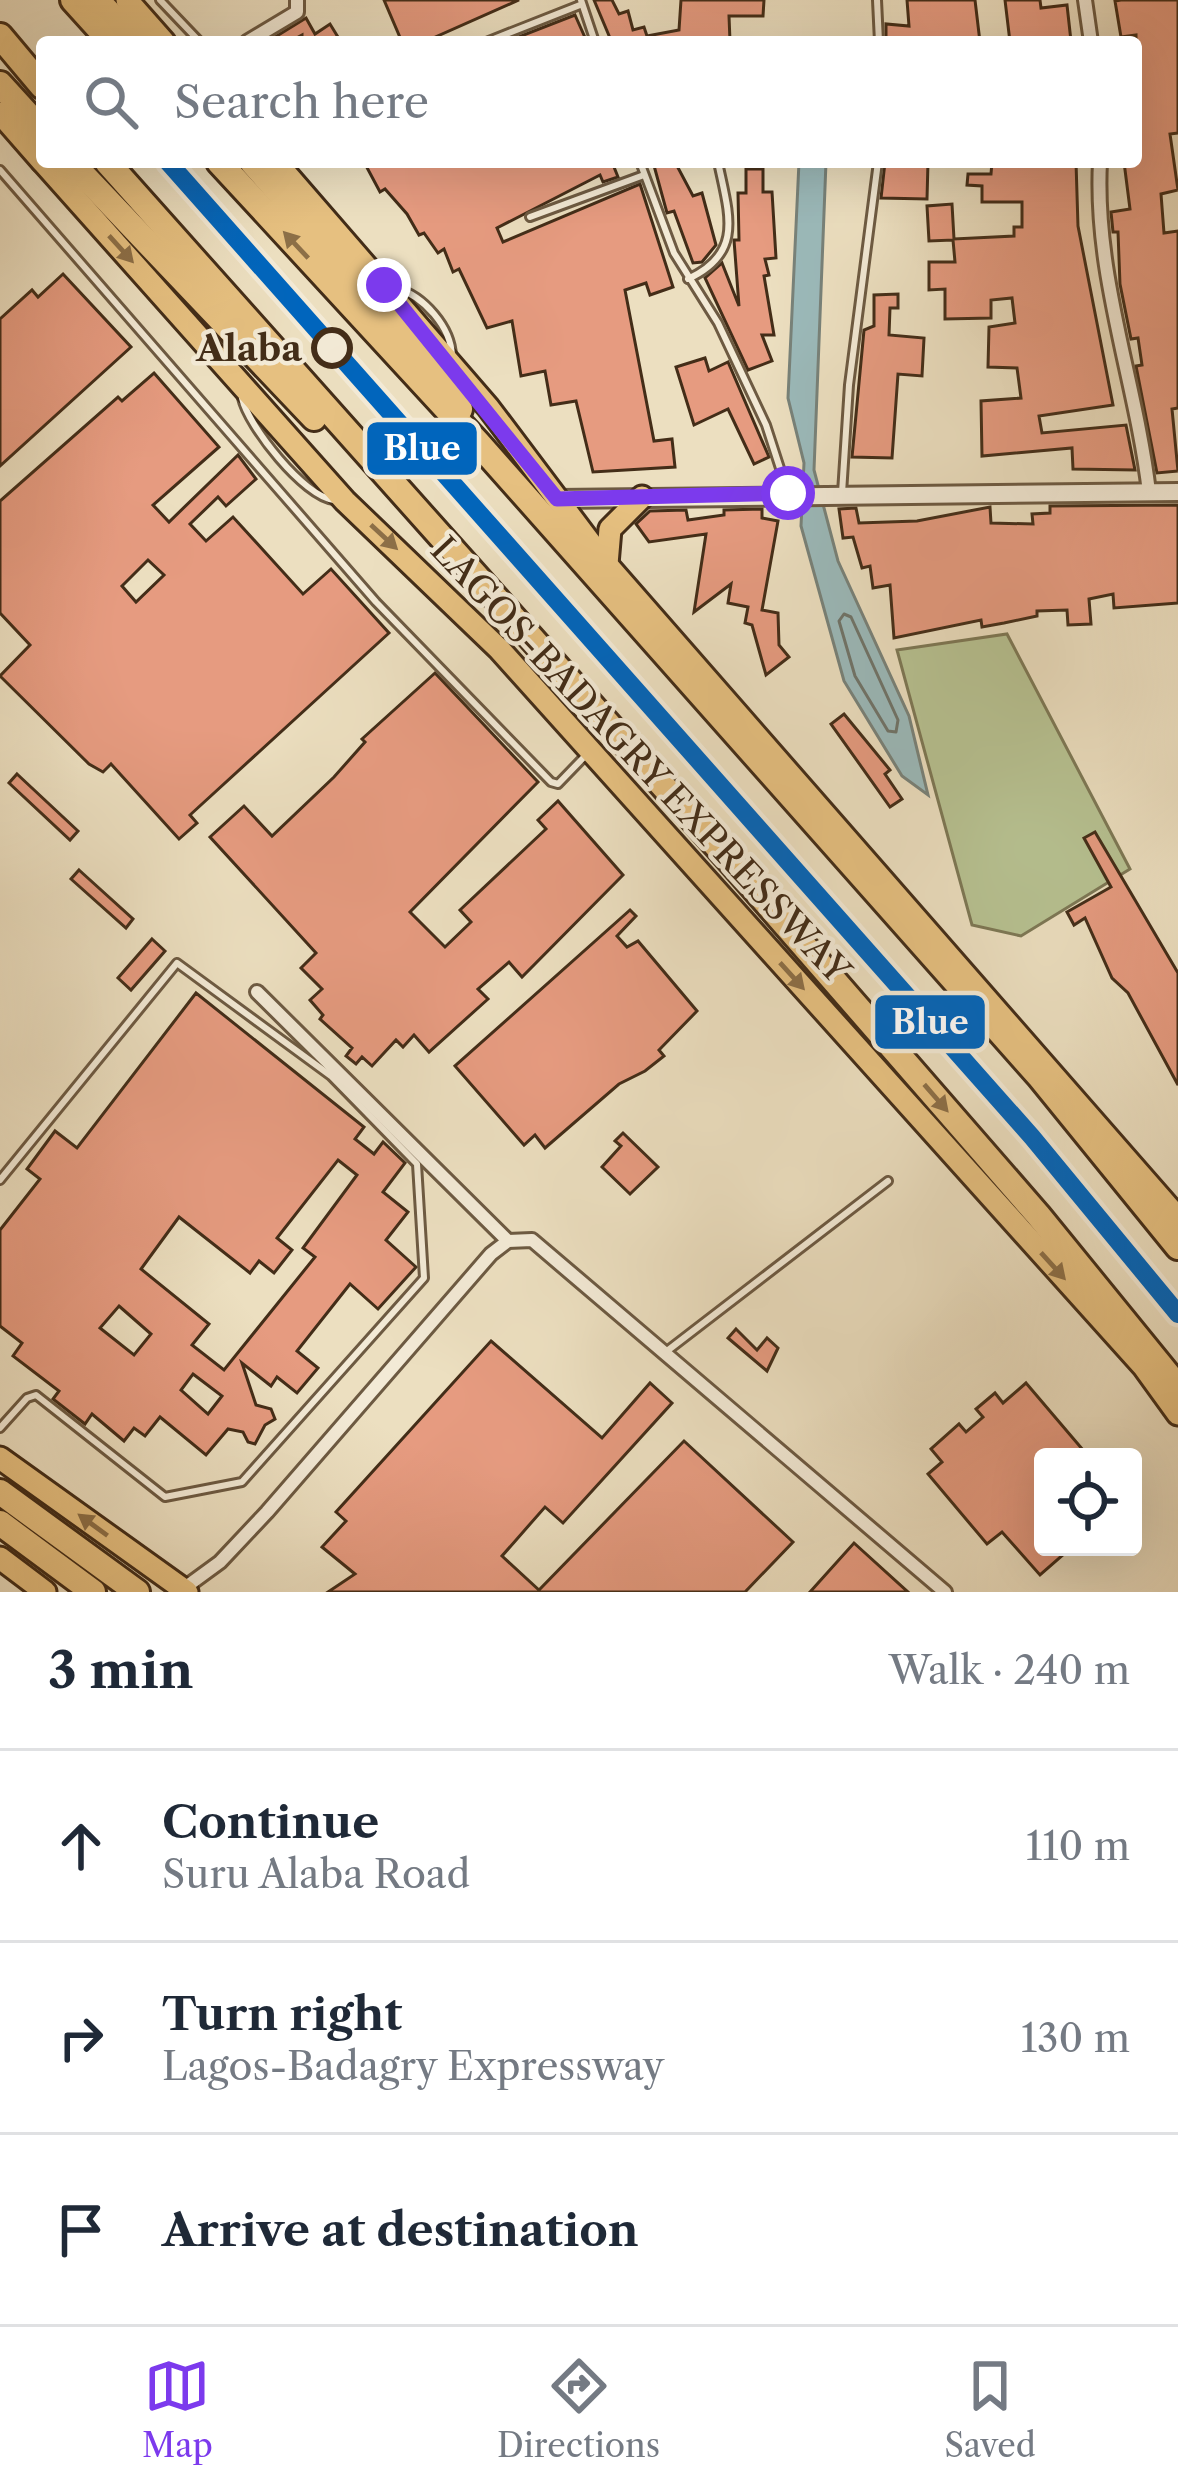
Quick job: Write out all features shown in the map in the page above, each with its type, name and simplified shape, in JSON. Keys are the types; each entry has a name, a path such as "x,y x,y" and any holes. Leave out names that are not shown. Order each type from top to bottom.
{"highway":[{"path":"74,0 122,36"},
{"path":"97,0 122,36"},
{"path":"0,36 36,79"},
{"path":"0,84 34,121"},
{"path":"77,168 352,460 404,500"},
{"name":"LAGOS-BADAGRY EXPRESSWAY","path":"112,168 774,911 1038,1215 1178,1387"},
{"path":"225,168 478,442 1039,1076 1178,1247"},
{"path":"257,168 444,381 478,442"},
{"path":"0,1492 137,1592"},
{"path":"0,1523 93,1592"}],"main road":[{"path":"127,0 159,36"},
{"name":"LAGOS-BADAGRY EXPRESSWAY","path":"0,113 36,154"},
{"name":"LAGOS-BADAGRY EXPRESSWAY","path":"48,168 345,501 450,598 590,751 1144,1367 1178,1414"},
{"path":"281,168 452,366 607,565 1178,1218"},
{"path":"607,565 610,529 642,497"},
{"path":"0,1458 185,1591"},
{"path":"0,1558 45,1592"}],"street":[{"path":"257,36 297,12 297,0"},
{"path":"1085,0 1090,36"},
{"path":"1100,168 1102,245 1142,434 1149,492"},
{"path":"557,499 792,492 1178,492"},
{"path":"257,992 508,1241"},
{"path":"185,1591 251,1529 508,1241 532,1240 945,1592"}],"lane":[{"path":"160,0 194,36"},
{"path":"877,0 879,36"},
{"path":"499,36 581,2 593,36"},
{"path":"642,168 688,279 718,323 792,492"},
{"path":"688,279 718,265 726,247 719,168"},
{"path":"835,493 877,168"},
{"path":"0,170 376,602 506,738 558,784 590,751"},
{"path":"530,217 644,175"},
{"path":"0,1180 177,963 331,1076 417,1164 424,1277 242,1482 164,1497 36,1395 0,1428"},
{"path":"664,1353 888,1181"}],"green space":[{"path":"1007,634 1130,869 1021,936 972,925 897,650"}],"water":[{"path":"799,168 826,168 814,470 838,561 909,716 928,795 902,776 844,681 801,526 804,463 788,398"}],"building":[{"path":"384,0 519,0 438,36 399,36"},
{"path":"594,0 612,0 619,14 628,11 633,30 644,27 647,36 609,36"},
{"path":"681,0 764,0 763,16 729,16 730,36 647,36 679,30"},
{"path":"907,0 975,0 979,36 886,36 886,24 909,26"},
{"path":"1005,0 1040,0 1041,8 1067,5 1070,36 1009,36"},
{"path":"1178,0 1178,133 1170,134 1178,190 1161,194 1164,233 1178,231 1178,408 1172,409 1178,471 1157,473 1136,366 1142,365 1138,338 1131,339 1120,284 1118,232 1113,232 1111,212 1130,209 1125,168 1142,168 1142,36 1121,36 1115,1"},
{"path":"575,15 584,36 521,36"},
{"path":"306,18 315,34 330,24 337,36 302,35 277,36"},
{"path":"367,168 614,168 618,177 603,182 600,175 497,228 503,242 640,184 673,287 650,295 646,283 625,290 654,441 672,439 675,467 593,472 576,401 551,405 545,371 521,376 512,321 487,328 459,269 453,272 444,249 438,253 385,189 380,192"},
{"path":"655,168 678,168 693,196 702,193 716,245 702,262 693,263 674,211 667,213"},
{"path":"884,168 928,168 927,199 881,198"},
{"path":"992,168 1076,168 1078,226 1113,405 1039,416 1042,433 1126,425 1135,470 1073,469 1072,448 982,456 981,401 1021,398 1017,368 988,367 989,327 1015,323 1012,298 991,300 991,318 945,319 945,289 929,290 929,262 955,262 953,240 929,241 927,206 952,204 954,239 1014,236 1014,227 1022,227 1022,202 982,202 982,186 967,185 968,174 991,174"},
{"path":"746,169 763,169 763,192 772,192 776,258 765,259 769,275 764,276 774,335 762,335 772,361 748,370 705,278 722,263 739,306 734,240 739,240 738,193 746,193"},
{"path":"63,274 131,347 0,466 0,319 32,290 38,297"},
{"path":"898,294 898,308 890,308 889,335 924,338 922,376 898,374 892,458 852,457 864,330 874,326 874,295"},
{"path":"705,358 709,371 728,362 769,457 754,464 728,409 694,425 676,367"},
{"path":"154,373 219,447 153,505 169,522 238,455 256,479 226,506 218,497 190,524 206,541 233,517 303,594 331,569 389,633 190,815 197,823 179,839 111,764 103,772 89,764 0,676 30,645 0,613 0,501 118,397 122,401","holes":["148,560 164,575 136,602 122,586"]},
{"path":"1178,505 1178,603 1114,608 1113,594 1089,599 1091,624 1068,625 1067,610 1037,611 1037,616 1004,623 982,627 981,620 894,638 890,585 873,588 870,566 862,568 853,537 843,538 839,509 856,508 859,523 917,521 990,507 991,523 1033,524 1032,514 1050,513 1050,506"},
{"path":"762,509 762,518 778,521 762,610 778,613 779,645 789,657 766,675 752,625 745,623 748,607 728,603 731,584 694,612 706,534 649,542 636,524 650,511 686,510 688,520 724,515 724,510"},
{"path":"435,673 538,782 410,912 445,947 471,922 460,910 546,829 538,820 558,801 623,875 522,977 509,962 478,989 488,999 429,1052 414,1035 403,1047 396,1040 372,1066 362,1057 356,1064 346,1056 352,1048 320,1019 323,1015 310,1000 322,989 301,968 316,953 210,837 244,806 272,836 334,777 365,742 362,739"},
{"path":"844,714 890,770 885,774 902,799 890,807 831,724"},
{"path":"17,774 78,831 70,840 9,783"},
{"path":"1095,832 1178,973 1178,1085 1128,993 1112,978 1085,918 1074,925 1067,912 1111,887 1084,838"},
{"path":"79,870 133,919 126,928 71,879"},
{"path":"630,910 636,916 617,936 627,947 638,941 697,1011 659,1050 664,1056 645,1071 619,1084 545,1148 535,1135 524,1145 455,1066"},
{"path":"152,939 165,951 131,990 118,978"},
{"path":"196,993 364,1127 355,1139 374,1154 383,1142 405,1163 383,1192 408,1212 386,1240 416,1267 378,1309 350,1284 297,1351 318,1368 297,1393 277,1377 271,1386 242,1363 256,1405 271,1409 275,1419 265,1425 255,1444 243,1432 228,1429 206,1455 160,1417 145,1436 134,1428 124,1441 92,1414 85,1424 53,1399 59,1391 13,1356 22,1343 0,1326 0,1230 40,1179 27,1169 55,1131 77,1148","holes":["338,1160 357,1175 303,1248 315,1257 224,1370 192,1345 209,1324 141,1269 179,1217 250,1273 259,1261 274,1273 292,1250 277,1238","119,1306 151,1334 134,1355 100,1328","193,1374 222,1396 208,1414 181,1390"]},
{"path":"623,1133 658,1167 630,1194 602,1167 621,1146 615,1141"},
{"path":"736,1329 757,1350 767,1338 778,1348 767,1371 728,1338"},
{"path":"491,1341 602,1438 650,1383 672,1403 563,1523 545,1507 502,1556 539,1590 684,1441 793,1542 745,1592 328,1592 355,1574 322,1547 346,1521 336,1512"},
{"path":"1026,1383 1081,1448 1034,1448 1034,1556 1062,1556 1040,1575 1002,1532 987,1544 928,1474 942,1462 931,1449 959,1424 966,1432 983,1417 976,1409 995,1393 1003,1403"},
{"path":"854,1543 908,1592 810,1592"}],"transit line":[{"name":"Blue","path":"173,168 1032,1137 1178,1314"}],"place":[{"name":"Alaba","path":"332,348"}],"route":[{"path":"384,285 488,407 557,499 788,493"}]}
